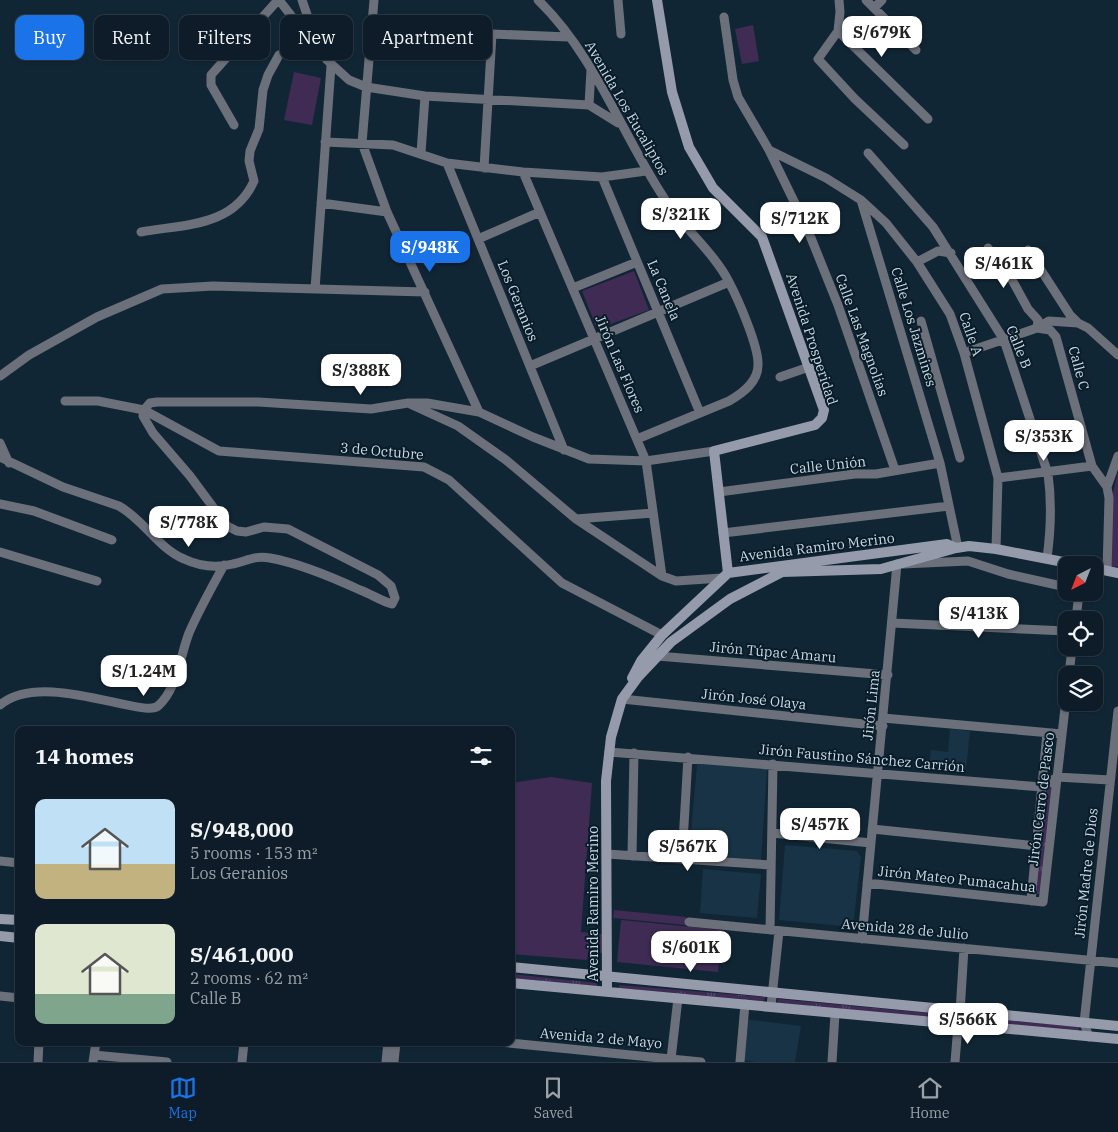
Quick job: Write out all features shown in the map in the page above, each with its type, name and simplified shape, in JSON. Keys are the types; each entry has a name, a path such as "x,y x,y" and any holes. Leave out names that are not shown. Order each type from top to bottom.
{"street":[{"path":"234,125 211,85 210,75 278,0 291,15"},
{"path":"302,0 306,15"},
{"path":"374,0 362,143 387,212 479,412"},
{"name":"Avenida Los Eucaliptos","path":"538,0 569,37 591,68 646,171 665,201 729,282 757,351 756,376 742,393 637,439"},
{"path":"618,0 621,34"},
{"name":"Avenida Prosperidad","path":"646,461 714,451 819,422 824,410 762,237 713,188 688,147 672,92 657,0"},
{"path":"866,0 916,50"},
{"path":"874,8 882,0"},
{"path":"840,1 838,31 818,58 855,99 904,145"},
{"name":"Calle Las Magnolias","path":"724,17 732,80 738,97 769,150 807,228 838,305 895,470"},
{"path":"838,31 928,119"},
{"path":"484,168 492,34 569,37"},
{"path":"141,232 217,218 235,208 247,195 254,181 249,161 250,151 260,129 263,90 268,75 280,55"},
{"path":"327,60 331,66 349,80 366,86 425,96 589,105 611,117 624,128"},
{"path":"314,289 331,66"},
{"path":"589,105 591,96 591,68"},
{"path":"421,153 425,96"},
{"path":"325,142 393,145 447,163 523,172 602,178 646,171"},
{"name":"Calle A","path":"769,150 826,178 861,200 886,223 917,262 950,314 964,353 998,478 996,549"},
{"name":"Calle B","path":"868,152 933,227 1004,340 1048,474 1051,495 1051,525 1047,558"},
{"name":"Los Geranios","path":"447,163 564,450"},
{"name":"Jirón Las Flores","path":"523,172 646,461 662,576"},
{"name":"La Canela","path":"602,178 700,413"},
{"name":"Calle Los Jazmines","path":"861,200 940,463 957,548"},
{"path":"320,204 387,212"},
{"path":"478,239 540,212"},
{"path":"988,248 1011,278 1028,309 1038,320 1038,328"},
{"path":"1028,250 1070,315 1078,324 1100,338 1118,355"},
{"path":"917,262 938,251 951,253"},
{"path":"573,288 637,262"},
{"path":"530,366 729,282"},
{"path":"0,376 29,355 97,317 162,289 213,286 425,292"},
{"path":"921,321 960,458"},
{"path":"964,353 1038,328 1049,321 1078,324"},
{"name":"Calle C","path":"1038,328 1050,330 1056,337 1092,466 1108,487"},
{"path":"780,377 809,367"},
{"path":"65,401 98,401 144,410"},
{"path":"0,457 9,463 63,486 128,511 167,548 183,559 199,564 224,565 249,558 271,558 340,581 388,603 394,602 395,598 391,586 378,575 288,529 264,527 246,532 237,532 227,526 190,476 153,433 143,416 144,410 150,403 157,402 241,402 371,409 408,403 427,403 479,412 564,450 589,459 646,461"},
{"path":"408,403 458,426 506,460 576,519 662,576 676,581 725,575 723,533 714,451"},
{"name":"3 de Octubre","path":"144,410 219,451 424,467 437,472 449,480 555,578 662,635"},
{"path":"0,443 9,463"},
{"path":"1106,570 1108,487 1118,456"},
{"name":"Calle Unión","path":"719,492 854,474 876,474 940,463"},
{"path":"998,478 1048,474 1092,466"},
{"path":"0,504 34,511 112,540"},
{"path":"723,533 949,506"},
{"path":"576,519 653,513"},
{"name":"Avenida Ramiro Merino","path":"607,991 609,752 622,699 641,661 662,635 725,575 947,544 957,548"},
{"name":"Avenida Ramiro Merino","path":"622,699 657,656 686,631 730,599 779,573 881,569 957,548 982,547 1058,560"},
{"path":"0,552 97,581"},
{"path":"898,564 968,562 1008,574 1058,585"},
{"name":"Jirón Lima","path":"862,939 898,564"},
{"path":"0,705 17,694 44,692 74,694 153,710 170,689 190,632 224,565"},
{"path":"1103,570 1118,573"},
{"path":"892,624 1058,631"},
{"name":"Jirón Túpac Amaru","path":"657,656 888,675"},
{"name":"Jirón José Olaya","path":"622,699 883,722 1062,734"},
{"name":"Jirón Cerro de Pasco","path":"1043,902 1065,711"},
{"name":"Jirón Madre de Dios","path":"1089,1036 1084,1023 1118,711"},
{"name":"Jirón Cerro de Pasco","path":"1031,901 1047,733"},
{"name":"Jirón Faustino Sánchez Carrión","path":"609,752 1042,787"},
{"path":"632,856 634,753"},
{"path":"682,859 688,757"},
{"path":"771,1006 775,930 771,865 773,764"},
{"path":"1042,787 1058,777 1110,780"},
{"path":"872,829 1037,846"},
{"path":"772,833 871,843"},
{"path":"607,854 771,865"},
{"path":"0,861 15,863"},
{"name":"Jirón Mateo Pumacahua","path":"867,883 1043,902"},
{"path":"0,919 15,920"},
{"name":"Avenida 28 de Julio","path":"689,922 1118,963"},
{"path":"0,936 15,938"},
{"path":"960,1012 964,948"},
{"path":"515,968 1118,1026"},
{"path":"515,983 1118,1039"},
{"path":"0,996 15,998"},
{"path":"671,1059 678,998"},
{"path":"740,1062 745,1004"},
{"path":"832,1062 836,1014"},
{"path":"954,1062 958,1025"},
{"name":"Avenida 2 de Mayo","path":"515,1044 701,1062"},
{"path":"38,1062 39,1046"},
{"path":"96,1046 94,1059 166,1062"},
{"path":"242,1062 244,1046"},
{"path":"386,1062 388,1046"},
{"path":"394,1062 396,1046"}],"shaded area":[{"path":"950,729 970,731 966,770 929,766 931,750 948,752"},
{"path":"700,762 767,769 761,860 689,854 697,765"},
{"path":"785,845 857,851 861,857 853,927 779,920"},
{"path":"703,869 761,874 757,918 700,913"},
{"path":"745,1019 801,1026 795,1062 742,1060"}],"green space":[{"path":"753,25 759,61 742,64 735,29"},
{"path":"294,72 321,78 312,125 284,120"},
{"path":"634,271 649,310 597,329 582,291"},
{"path":"1118,472 1118,567 1111,566 1112,497"},
{"path":"551,777 592,783 581,932 603,934 602,953 588,953 587,960 515,954 515,782"},
{"path":"1052,785 1041,894 1035,893 1047,787"},
{"path":"614,910 686,917 685,925 613,918"},
{"path":"621,920 722,930 718,972 617,962"},
{"path":"515,974 597,983 597,986 515,978"},
{"path":"619,985 765,997 764,1001 619,988"},
{"path":"778,999 1079,1027 1079,1032 777,1003"}]}
